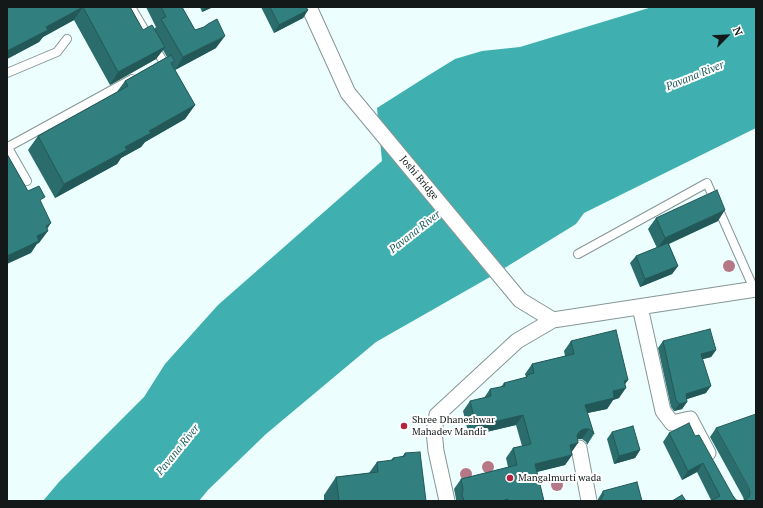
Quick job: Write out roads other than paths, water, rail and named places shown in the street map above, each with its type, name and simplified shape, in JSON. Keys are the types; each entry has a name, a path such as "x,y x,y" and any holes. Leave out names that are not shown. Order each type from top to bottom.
{"street":[{"name":"Joshi Bridge","path":"309,7 348,93 520,300 553,320"},
{"path":"448,501 436,451 434,431 437,415 517,341 553,320 755,289"},
{"path":"640,307 663,411 672,423 690,420 716,467"},
{"path":"579,448 589,501"}],"lane":[{"path":"131,7 160,63 171,74"},
{"path":"7,73 57,52 67,39"},
{"path":"27,181 7,147 137,76"},
{"path":"578,254 707,183 755,289"}],"water":[{"name":"Pavana River","path":"652,7 756,7 756,128 584,213 576,224 490,277 376,342 266,434 208,490 199,501 43,501 59,482 144,397 165,364 218,305 382,161 377,108 455,59 482,51 520,47"}],"place":[{"name":"Shree Dhaneshwar Mahadev Mandir","path":"404,426"},
{"name":"Mangalmurti wada","path":"510,478"}]}
